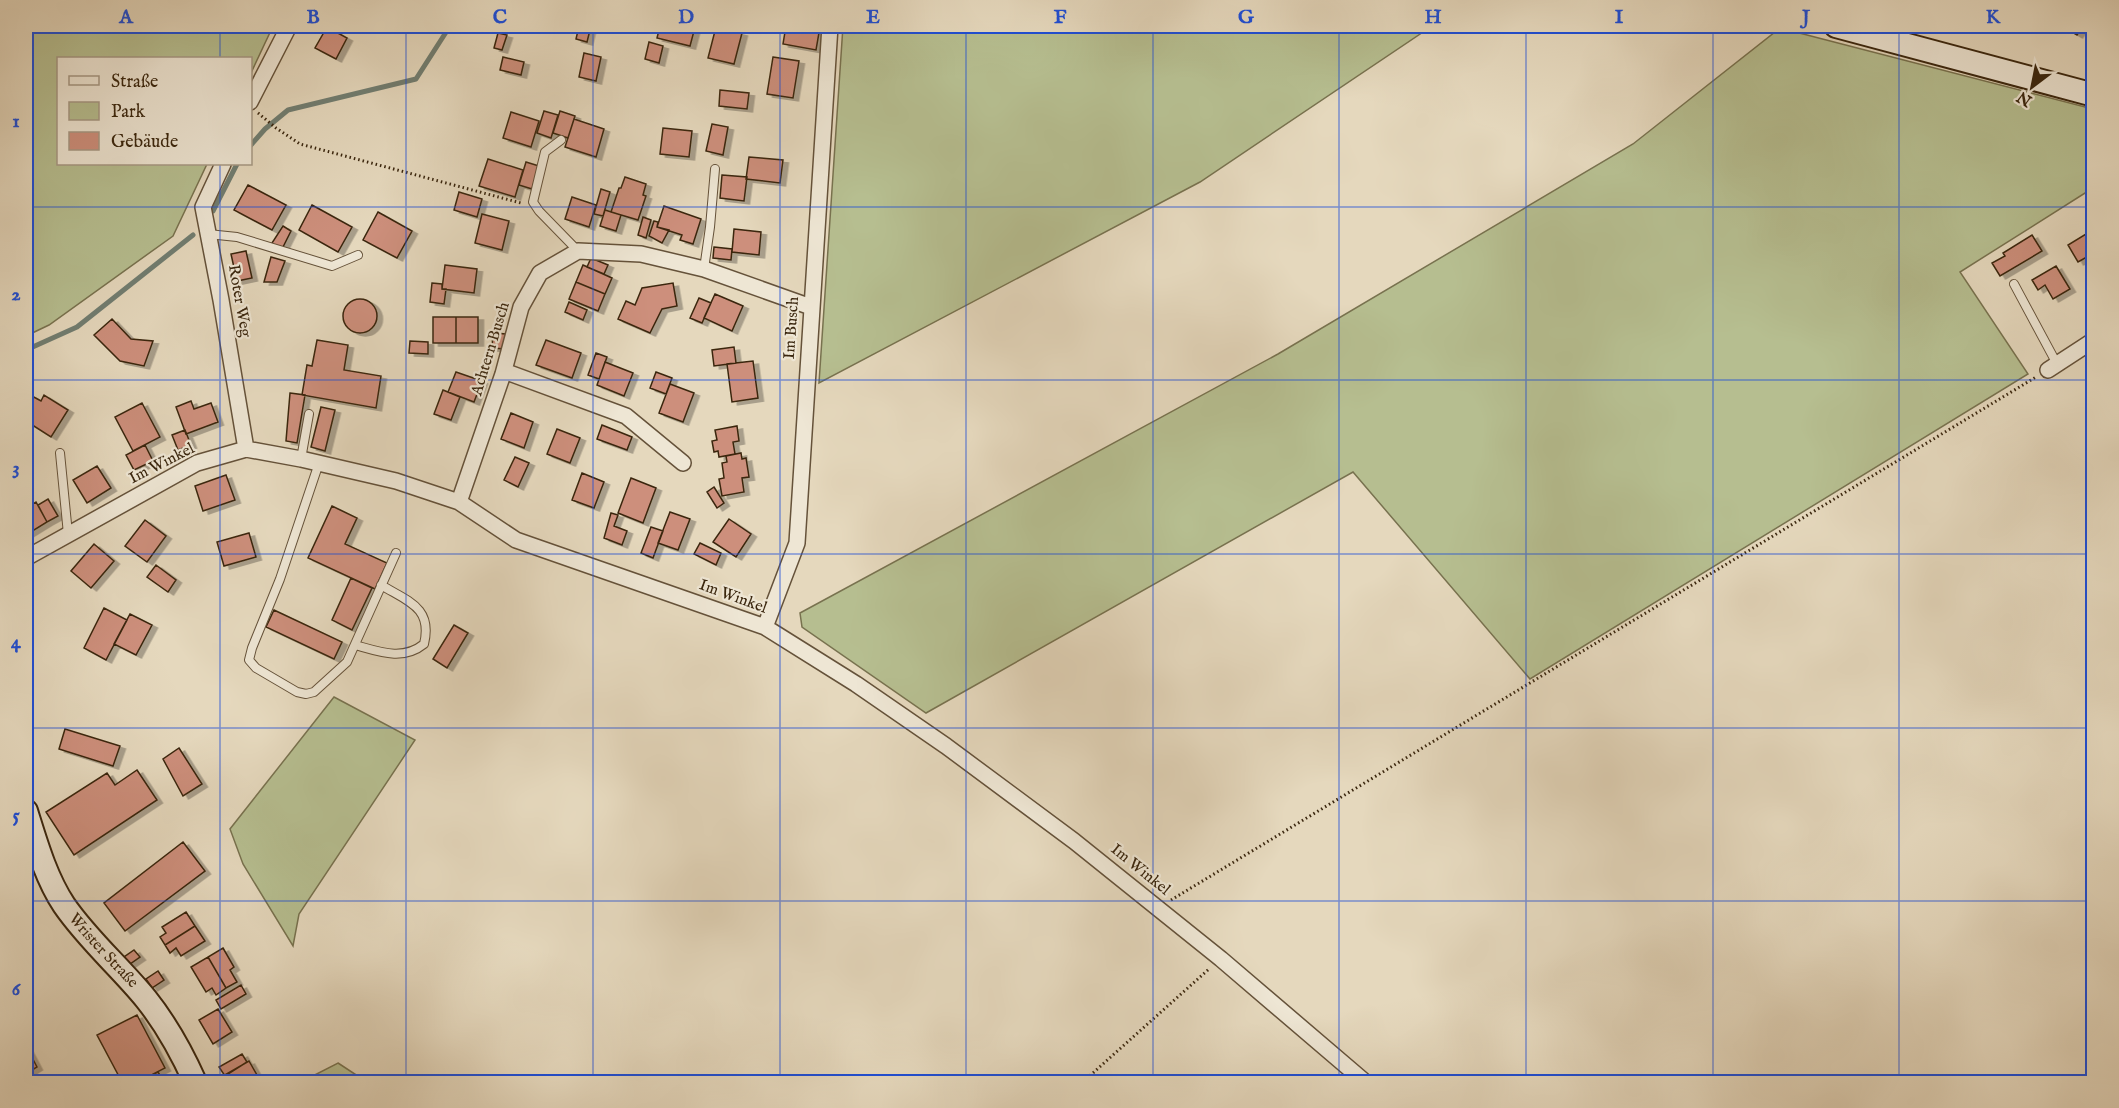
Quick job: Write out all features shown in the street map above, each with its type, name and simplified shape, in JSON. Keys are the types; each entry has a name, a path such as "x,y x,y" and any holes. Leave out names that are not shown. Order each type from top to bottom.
{"street":[{"path":"252,98 289,26"},
{"name":"Im Busch","path":"765,627 797,543 830,26"},
{"path":"1836,26 2094,95"},
{"name":"Roter Weg","path":"223,165 203,207 246,449"},
{"path":"578,251 641,254 704,269 811,307"},
{"name":"Achtern Busch","path":"459,502 504,371 521,307 540,273 578,251"},
{"path":"2052,367 2094,340"},
{"path":"504,371 626,416 683,463"},
{"name":"Im Winkel","path":"26,558 197,464 246,449 396,481 459,502 516,540 765,627 856,684 946,746 1074,841 1221,959 1365,1083"},
{"name":"Wrister Straße","path":"26,812 45,867 63,904 106,957 147,1000 174,1038 195,1083"}],"lane":[{"path":"561,140 545,152 533,202 578,251"},
{"path":"704,269 715,169"},
{"path":"208,234 248,240 332,266 358,255"},
{"path":"2014,285 2052,367"},
{"path":"301,459 309,414"},
{"path":"60,453 68,534"},
{"path":"319,463 280,579 249,660 256,668 297,692 306,694 314,692 347,662 396,553"},
{"path":"356,645 380,652 403,654 414,652 424,644 427,622 421,613 412,604 381,585"}],"path":[{"path":"263,118 300,144 522,203"},
{"path":"1158,908 2052,367"},
{"path":"1083,1083 1221,959"}],"green space":[{"path":"75,26 273,26 252,71 252,57 57,57 57,165 207,165 173,236 49,325 26,336 26,29 58,32"},
{"path":"843,26 1432,26 1200,182 819,383"},
{"path":"1780,28 2093,109 2093,188 1960,272 2028,374 1530,679 1353,472 926,713 802,627 800,613 1278,354 1633,144"},
{"path":"334,697 415,740 299,914 293,946 243,864 230,829"},
{"path":"338,1063 367,1082 301,1082"}],"building":[{"path":"579,26 591,26 587,42 576,39"},
{"path":"660,26 685,26 694,31 690,46 657,38"},
{"path":"786,26 820,27 816,50 783,44"},
{"path":"2062,26 2083,26 2077,35"},
{"path":"327,27 347,38 336,59 315,48"},
{"path":"716,27 742,33 734,64 708,58"},
{"path":"498,33 507,35 502,50 494,48"},
{"path":"649,42 663,46 659,63 645,59"},
{"path":"584,53 601,57 596,81 579,77"},
{"path":"503,57 524,62 521,75 500,70"},
{"path":"773,57 799,61 793,98 767,94"},
{"path":"720,90 749,93 747,109 719,106"},
{"path":"544,111 558,115 551,138 537,133"},
{"path":"560,111 575,116 568,138 553,133"},
{"path":"511,112 539,121 531,147 503,138"},
{"path":"574,119 604,129 596,157 565,147"},
{"path":"712,124 728,127 723,155 706,151"},
{"path":"663,128 692,131 689,157 660,154"},
{"path":"749,157 783,160 780,183 746,179"},
{"path":"488,159 523,170 515,197 479,186"},
{"path":"526,162 539,166 532,189 519,185"},
{"path":"722,175 747,177 744,201 720,198"},
{"path":"625,177 646,184 643,195 646,196 638,220 611,212"},
{"path":"248,185 286,205 272,230 234,210"},
{"path":"601,189 610,192 603,216 594,214"},
{"path":"459,192 482,199 477,217 454,210"},
{"path":"572,197 596,205 589,227 565,219"},
{"path":"312,205 352,227 338,252 299,230"},
{"path":"664,206 701,219 693,244 680,240 682,235 657,227"},
{"path":"605,210 621,215 616,231 600,226"},
{"path":"378,212 412,231 397,258 363,240"},
{"path":"482,214 509,221 502,250 475,243"},
{"path":"643,217 651,220 646,238 638,235"},
{"path":"654,221 658,222 657,227 669,230 662,243 649,236"},
{"path":"283,226 291,231 283,247 270,246"},
{"path":"734,229 761,232 759,255 732,252"},
{"path":"2086,234 2094,246 2094,253 2078,262 2068,245"},
{"path":"2032,235 2042,251 2000,276 1992,263 2005,256 2003,253"},
{"path":"714,247 732,249 731,260 713,258"},
{"path":"246,251 252,278 237,281 231,254"},
{"path":"271,257 285,261 277,282 264,282"},
{"path":"591,258 608,265 604,274 587,267"},
{"path":"445,265 477,269 474,293 442,289"},
{"path":"583,265 612,278 605,294 576,282"},
{"path":"2056,266 2070,289 2053,299 2045,285 2038,290 2032,280"},
{"path":"576,282 605,294 598,311 569,299"},
{"path":"432,283 442,284 442,289 446,289 444,304 430,302"},
{"path":"673,283 677,306 662,309 650,333 618,319 626,301 635,305 642,288"},
{"path":"715,294 743,306 732,331 704,318"},
{"path":"699,298 711,303 702,323 690,318"},
{"path":"360,299 372,304 377,316 372,328 360,333 348,328 343,316 348,304"},
{"path":"569,302 587,310 583,320 565,312"},
{"path":"433,317 456,317 456,343 433,343"},
{"path":"456,317 478,317 478,343 456,343"},
{"path":"112,319 131,339 153,341 144,366 120,361 94,335"},
{"path":"493,333 506,334 505,349 492,348"},
{"path":"317,340 348,345 344,370 381,376 376,408 302,395 307,365 312,366"},
{"path":"546,340 581,353 572,378 536,365"},
{"path":"410,341 428,342 428,354 409,353"},
{"path":"734,347 736,363 714,366 712,350"},
{"path":"596,353 607,357 599,379 588,375"},
{"path":"753,361 758,398 732,402 727,364"},
{"path":"605,362 633,373 624,396 597,385"},
{"path":"456,372 482,381 474,402 448,392"},
{"path":"656,372 672,378 666,394 650,388"},
{"path":"670,384 694,393 683,422 659,413"},
{"path":"443,390 460,397 451,420 434,414"},
{"path":"290,393 305,395 297,443 286,441"},
{"path":"30,395 41,401 44,395 68,410 51,437 26,421 26,402"},
{"path":"191,401 194,409 211,403 218,422 186,434 176,407"},
{"path":"142,403 160,437 133,451 115,417"},
{"path":"321,407 335,410 325,451 311,447"},
{"path":"511,413 533,422 524,448 501,439"},
{"path":"602,425 632,437 627,450 597,439"},
{"path":"737,426 739,441 733,442 735,454 719,457 718,451 714,452 712,441 717,440 715,430"},
{"path":"557,429 580,438 570,463 547,454"},
{"path":"185,430 191,445 178,450 172,435"},
{"path":"145,445 153,461 134,470 126,455"},
{"path":"741,453 742,459 746,458 749,477 742,478 744,492 722,496 719,479 724,478 722,463 727,462 726,456"},
{"path":"515,457 529,463 518,487 504,480"},
{"path":"97,466 111,488 87,503 73,480"},
{"path":"582,473 604,482 594,508 572,500"},
{"path":"226,475 235,500 203,511 195,486"},
{"path":"631,478 656,488 643,523 618,513"},
{"path":"714,487 724,503 717,508 707,492"},
{"path":"48,499 58,516 47,522 38,505"},
{"path":"26,502 28,507 36,502 47,522 26,535"},
{"path":"332,506 357,518 345,544 387,563 375,589 308,558"},
{"path":"670,512 690,519 678,550 658,543"},
{"path":"611,513 618,515 614,526 627,531 622,545 604,538"},
{"path":"729,519 751,534 736,557 713,542"},
{"path":"145,520 166,536 147,562 125,546"},
{"path":"651,527 663,531 653,558 641,553"},
{"path":"249,533 256,557 224,566 217,542"},
{"path":"700,543 721,553 716,565 694,554"},
{"path":"94,544 114,561 91,588 71,571"},
{"path":"156,565 176,580 168,592 147,577"},
{"path":"351,578 372,588 352,630 332,620"},
{"path":"104,608 127,620 106,660 84,648"},
{"path":"274,610 342,642 334,659 266,627"},
{"path":"130,614 152,625 136,655 114,644"},
{"path":"454,625 468,633 447,668 433,659"},
{"path":"65,729 120,746 113,766 59,749"},
{"path":"179,748 202,784 183,796 163,759"},
{"path":"137,770 157,800 74,855 46,812 107,773 115,785"},
{"path":"183,842 205,871 125,931 104,903"},
{"path":"186,912 195,926 165,945 160,937 166,933 162,927"},
{"path":"195,926 205,941 181,956 176,948 170,953 165,945"},
{"path":"223,948 234,967 230,970 237,982 226,988 208,957"},
{"path":"134,950 140,957 130,964 124,957"},
{"path":"208,957 226,988 216,995 212,988 206,992 191,967"},
{"path":"158,971 164,980 152,988 146,979"},
{"path":"241,985 246,994 221,1009 216,1000"},
{"path":"218,1009 232,1032 213,1044 199,1020"},
{"path":"137,1015 165,1068 138,1082 122,1082 97,1035"},
{"path":"26,1046 37,1067 26,1074"},
{"path":"242,1054 247,1062 225,1076 219,1067"},
{"path":"249,1061 261,1082 227,1082 223,1076"},
{"path":"158,1072 164,1082 138,1082"}],"waterway":[{"path":"252,144 265,129 288,110 416,79 450,26"},
{"path":"213,211 236,165"},
{"path":"26,350 77,327 193,235"}]}
